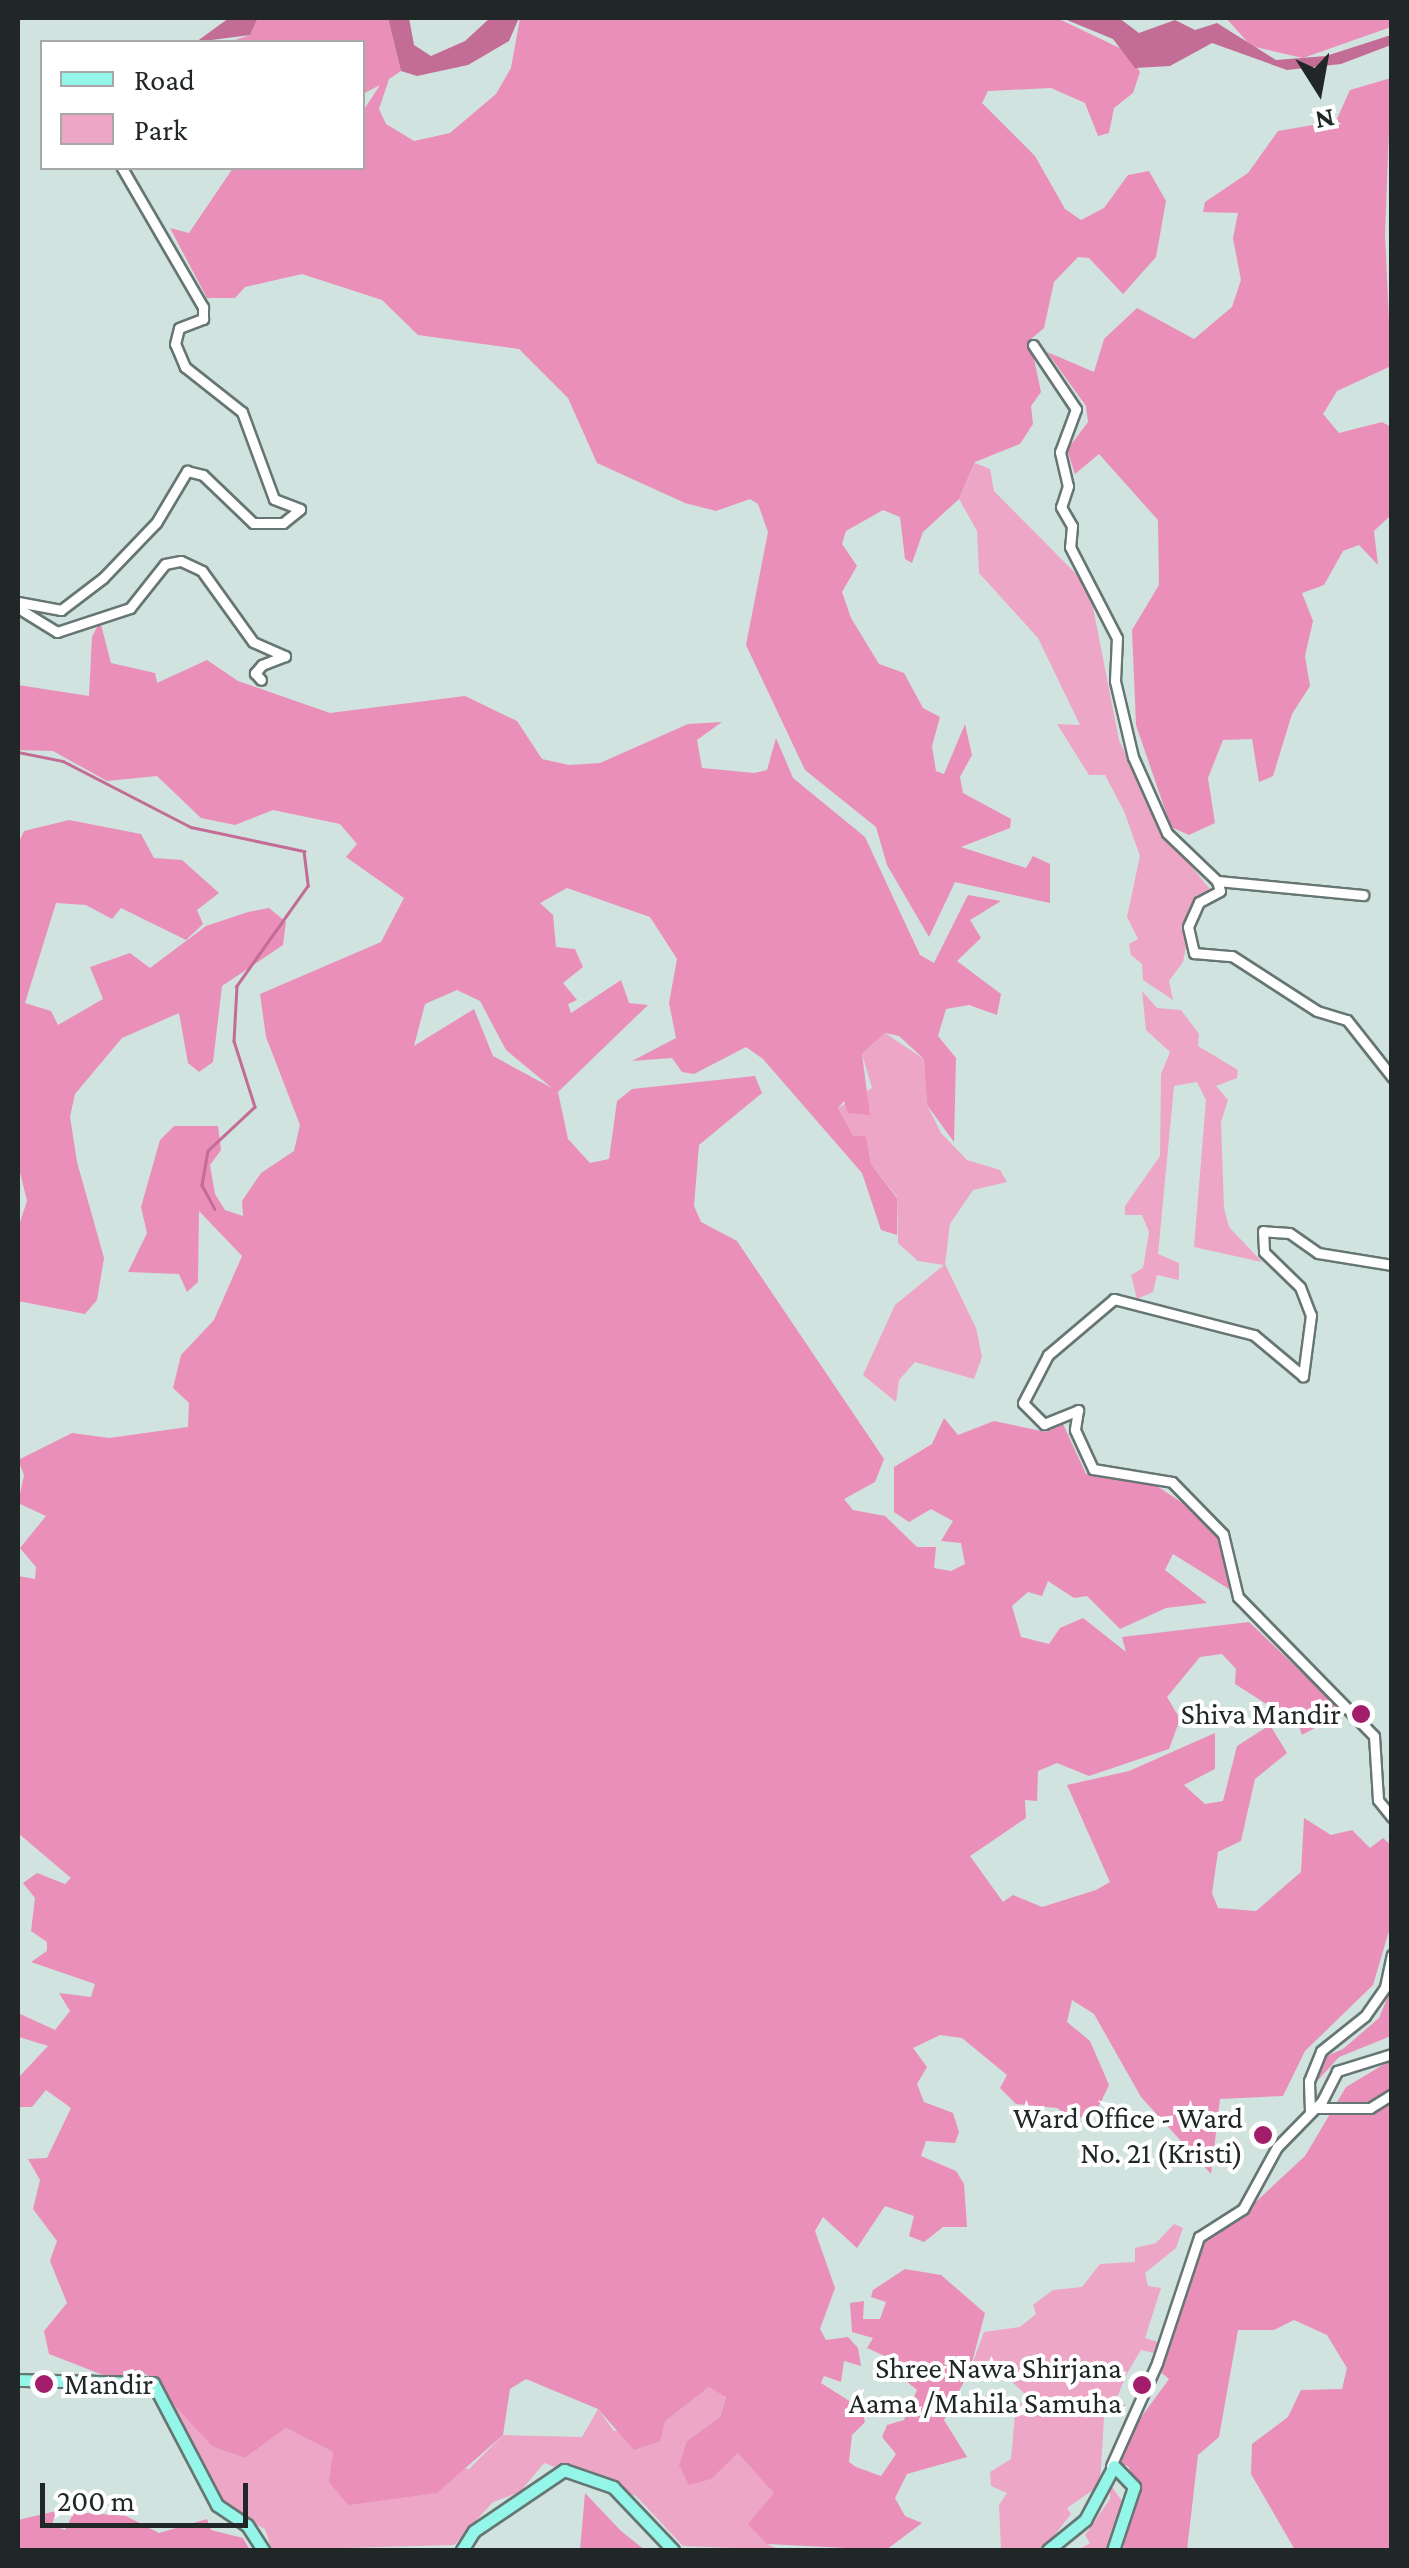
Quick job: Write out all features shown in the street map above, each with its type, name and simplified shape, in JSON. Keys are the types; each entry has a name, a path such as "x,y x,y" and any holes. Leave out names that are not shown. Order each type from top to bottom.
{"main road":[{"path":"18,2380 153,2384 217,2505 247,2526 263,2550"},
{"path":"1048,2550 1084,2520 1111,2466 1125,2470 1134,2487 1113,2550"},
{"path":"462,2550 479,2528 564,2470 613,2487 673,2550"}],"street":[{"path":"18,606 61,610 102,578 156,523 187,471 203,474 253,523 283,524 300,508 274,499 242,412 185,367 175,344 179,328 202,319 204,307 123,170"},
{"path":"1033,345 1076,409 1060,452 1068,486 1061,508 1072,526 1070,547 1118,638 1115,681 1133,758 1167,833 1217,881 1220,891 1199,902 1188,927 1194,953 1232,956 1317,1011 1347,1020 1392,1076"},
{"path":"18,606 57,632 130,608 165,564 181,561 202,571 253,642 284,656 284,662 262,665 261,680"},
{"path":"1217,881 1364,895"},
{"path":"1392,1265 1318,1253 1283,1232 1261,1232 1264,1252 1300,1286 1310,1315 1303,1376 1254,1335 1114,1298 1048,1355 1023,1404 1044,1424 1078,1410 1075,1430 1093,1469 1172,1482 1223,1534 1238,1597 1374,1736 1378,1800 1392,1817"},
{"path":"1313,2110 1308,2081 1321,2051 1366,2016 1385,1987 1392,1955"},
{"path":"1111,2466 1157,2363 1198,2236 1242,2210 1277,2147 1313,2110 1337,2071 1392,2054"},
{"path":"1313,2110 1370,2108 1392,2094"}],"green space":[{"path":"975,463 990,469 994,491 1089,587 1119,740 1161,830 1210,889 1196,897 1183,962 1169,981 1173,1000 1143,980 1142,964 1131,955 1129,944 1138,939 1127,917 1140,856 1124,811 1105,775 1089,775 1057,724 1080,725 1038,638 979,573 977,531 959,499"},
{"path":"1142,991 1157,1008 1181,1010 1199,1034 1198,1046 1238,1070 1237,1078 1216,1086 1228,1100 1221,1122 1224,1208 1229,1227 1262,1262 1194,1247 1206,1100 1197,1082 1174,1086 1158,1254 1179,1263 1179,1280 1157,1275 1153,1292 1137,1299 1131,1275 1143,1268 1149,1232 1142,1215 1125,1215 1125,1206 1160,1156 1161,1074 1170,1052 1146,1030"},
{"path":"885,1033 924,1059 927,1105 941,1133 967,1160 1000,1170 1007,1182 973,1190 950,1224 945,1264 976,1328 982,1357 974,1379 915,1362 899,1380 896,1402 863,1375 895,1305 944,1265 918,1261 898,1243 897,1197 871,1164 866,1136 853,1137 838,1108 872,1088 862,1054"},
{"path":"1174,2224 1183,2228 1176,2248 1145,2273 1148,2286 1161,2288 1145,2338 1158,2342 1154,2353 1141,2350 1126,2375 1117,2398 1126,2406 1104,2416 1100,2485 1067,2508 1071,2514 1043,2550 1001,2550 999,2505 1007,2493 991,2486 990,2472 1011,2459 1015,2414 1026,2395 993,2364 970,2370 984,2332 1020,2327 1036,2314 1033,2305 1053,2290 1082,2287 1100,2264 1135,2262 1135,2248 1156,2243"},
{"path":"709,2387 726,2396 720,2417 687,2441 711,2478 738,2453 753,2462 774,2493 765,2509 767,2544 780,2550 683,2546 636,2496 544,2463 520,2492 493,2502 454,2545 272,2550 265,2529 219,2506 213,2483 174,2431 174,2402 213,2447 245,2458 286,2428 333,2452 469,2469 503,2435 582,2437 598,2409 614,2431 664,2421"},
{"path":"1110,2484 1122,2501 1109,2550 1078,2550 1090,2543 1085,2535 1110,2499"}],"shaded area":[{"path":"229,18 258,18 250,35 199,40"},
{"path":"258,18 388,18 401,71 389,79 379,109 386,124 414,141 450,133 496,94 511,68 520,18 1057,18 1128,52 1140,72 1133,93 1114,108 1109,133 1098,136 1085,103 1051,88 988,91 982,103 1035,156 1065,209 1081,220 1104,208 1128,175 1149,171 1166,201 1156,257 1123,294 1089,258 1078,257 1054,282 1044,328 1030,340 1041,392 1031,406 1033,424 1020,444 975,462 959,499 923,532 912,563 905,559 900,517 883,510 846,531 842,544 857,566 842,592 851,618 879,664 904,673 923,708 940,717 932,746 936,771 944,774 965,724 972,755 960,777 963,793 1011,819 1010,828 961,847 1026,868 1033,856 1050,864 1050,903 955,882 929,937 887,865 876,827 805,770 746,645 768,532 758,504 750,499 716,511 685,503 597,463 568,398 519,349 418,335 382,300 302,274 245,287 235,298 207,298 170,228 189,233 232,170 365,170 365,108 380,85 365,93 365,40 235,40 250,35"},
{"path":"388,18 409,18 414,45 431,56 465,41 490,18 519,18 509,41 468,65 417,76 401,71"},
{"path":"1062,18 1119,18 1139,33 1175,20 1195,30 1217,23 1276,60 1326,56 1391,35 1391,45 1341,64 1287,70 1212,43 1170,66 1135,68 1113,39"},
{"path":"1226,18 1391,18 1391,27 1303,58 1251,46"},
{"path":"1391,78 1385,234 1391,366 1337,391 1323,414 1339,433 1382,422 1391,427 1391,515 1374,531 1378,565 1359,545 1343,551 1324,585 1302,593 1313,621 1305,656 1310,686 1292,714 1273,776 1259,782 1252,739 1223,740 1208,778 1215,823 1189,835 1171,827 1136,725 1132,630 1159,585 1158,520 1099,454 1075,474 1067,450 1088,422 1086,406 1047,352 1094,372 1104,339 1137,308 1194,339 1232,307 1241,280 1233,238 1238,213 1203,212 1205,202 1248,173 1278,131 1336,121 1350,90"},
{"path":"100,621 111,663 155,673 157,683 207,660 238,681 330,713 465,696 517,721 542,759 569,765 600,763 688,724 722,722 697,740 702,768 754,773 767,770 776,738 793,778 865,837 920,955 934,963 968,895 1001,901 970,920 981,938 957,961 1001,994 997,1015 969,1005 946,1009 938,1036 956,1058 954,1142 927,1105 924,1059 899,1036 885,1033 862,1054 870,1115 848,1113 844,1101 838,1108 853,1136 866,1136 871,1164 897,1198 897,1235 881,1230 862,1173 763,1059 746,1047 694,1074 682,1072 672,1058 632,1061 676,1038 669,1003 677,959 650,917 567,888 540,903 553,915 556,947 575,949 583,967 563,983 577,1000 568,1004 571,1013 621,980 629,1003 648,1005 558,1092 568,1139 590,1163 609,1159 617,1101 632,1089 755,1076 762,1093 699,1145 694,1206 701,1222 737,1241 884,1459 875,1482 844,1499 853,1510 885,1516 917,1547 936,1547 934,1568 951,1571 965,1564 961,1543 941,1541 953,1521 931,1509 909,1522 894,1512 894,1467 932,1444 944,1418 958,1435 994,1421 1046,1432 1063,1424 1086,1474 1145,1478 1190,1508 1226,1546 1237,1594 1173,1554 1165,1570 1207,1603 1166,1608 1120,1629 1087,1596 1074,1598 1048,1581 1042,1596 1028,1592 1012,1606 1021,1637 1049,1644 1060,1628 1083,1618 1126,1652 1122,1637 1249,1622 1337,1706 1338,1715 1302,1735 1294,1712 1279,1712 1235,1684 1236,1669 1222,1654 1200,1657 1167,1697 1180,1719 1169,1749 1089,1776 1057,1763 1038,1771 1037,1801 1025,1800 1026,1818 970,1856 1003,1902 1013,1895 1042,1907 1096,1890 1110,1882 1067,1785 1129,1771 1215,1733 1215,1769 1184,1785 1205,1804 1223,1801 1237,1746 1270,1725 1287,1753 1255,1779 1241,1841 1218,1852 1212,1893 1218,1908 1256,1911 1301,1872 1304,1818 1331,1835 1352,1830 1370,1848 1383,1838 1391,1845 1391,1924 1373,1985 1305,2051 1283,2096 1220,2099 1211,2174 1141,2097 1094,2014 1072,2000 1067,2022 1090,2041 1109,2085 1098,2108 1074,2121 1057,2108 1016,2104 1000,2088 1007,2075 962,2038 940,2035 913,2048 927,2067 917,2084 924,2102 953,2113 959,2132 955,2143 926,2141 921,2156 956,2171 964,2184 967,2227 943,2227 924,2242 909,2236 914,2216 885,2206 857,2248 823,2217 815,2231 835,2288 820,2329 826,2340 848,2337 858,2348 861,2366 844,2361 841,2382 824,2376 821,2383 862,2409 865,2422 852,2435 849,2462 856,2467 881,2476 896,2454 882,2437 887,2425 904,2420 917,2390 894,2371 898,2362 867,2348 873,2338 852,2332 850,2303 864,2301 863,2319 880,2319 886,2302 871,2297 873,2290 905,2269 941,2275 985,2313 970,2370 944,2420 967,2457 907,2474 895,2498 905,2516 922,2523 886,2550 767,2544 748,2524 774,2493 738,2453 711,2479 689,2485 679,2465 687,2441 720,2417 726,2397 709,2387 665,2421 660,2441 634,2450 598,2409 526,2379 510,2389 503,2435 437,2493 348,2505 329,2482 333,2452 286,2428 245,2458 213,2447 146,2374 116,2380 49,2354 44,2331 67,2303 50,2261 57,2241 33,2209 40,2180 28,2159 47,2158 71,2108 46,2090 32,2107 18,2107 18,2078 48,2046 19,2037 18,2013 55,2030 70,2011 59,1993 91,1997 95,1984 31,1962 47,1951 47,1942 31,1931 35,1898 23,1883 37,1873 65,1884 71,1878 18,1833 18,1576 35,1579 36,1567 20,1548 46,1516 18,1503 24,1475 18,1460 72,1433 109,1438 188,1427 189,1403 173,1388 181,1355 214,1320 242,1256 199,1211 198,1282 187,1292 179,1274 128,1272 147,1233 141,1207 160,1140 174,1126 218,1126 221,1150 210,1165 215,1194 225,1210 243,1216 242,1201 261,1173 294,1151 300,1125 266,1037 260,994 381,942 404,898 346,857 357,844 340,824 273,810 235,825 201,818 157,776 107,781 53,751 18,750 18,685 89,696 92,637","holes":["457,990 480,1001 506,1050 552,1088 493,1056 474,1009 414,1046 425,1004"]},
{"path":"69,820 141,834 154,858 182,860 219,893 197,910 203,924 186,940 121,908 112,919 86,905 56,903 25,1003 51,1011 58,1025 103,999 90,967 130,953 150,968 206,926 248,912 269,908 286,922 283,945 222,986 213,1062 199,1072 188,1063 179,1013 122,1038 75,1094 70,1117 77,1162 104,1258 97,1300 85,1314 18,1301 18,1228 27,1201 18,1164 18,844 24,831"},
{"path":"1391,1989 1391,2036 1339,2057 1308,2091 1311,2063 1343,2049 1379,2018"},
{"path":"1391,2060 1391,2550 1295,2550 1251,2474 1252,2444 1288,2417 1301,2390 1342,2389 1347,2368 1327,2335 1294,2320 1274,2330 1238,2330 1219,2437 1198,2455 1187,2550 1123,2550 1136,2484 1128,2466 1113,2463 1126,2425 1134,2427 1169,2379 1158,2370 1192,2258 1210,2233 1233,2223 1305,2156 1346,2087"},
{"path":"585,2493 621,2531 645,2550 580,2550"},
{"path":"56,2511 52,2525 65,2530 74,2512 126,2516 159,2533 207,2519 211,2530 243,2538 250,2550 18,2550 18,2520"}],"waterway":[{"path":"18,752 63,761 191,827 304,851 308,886 237,986 234,1041 255,1107 208,1151 202,1185 215,1209"}],"place":[{"name":"Shiva Mandir","path":"1361,1714"},
{"name":"Ward Office - Ward No. 21 (Kristi)","path":"1263,2135"},
{"name":"Mandir","path":"44,2384"},
{"name":"Shree Nawa Shirjana Aama /Mahila Samuha","path":"1142,2385"}]}
